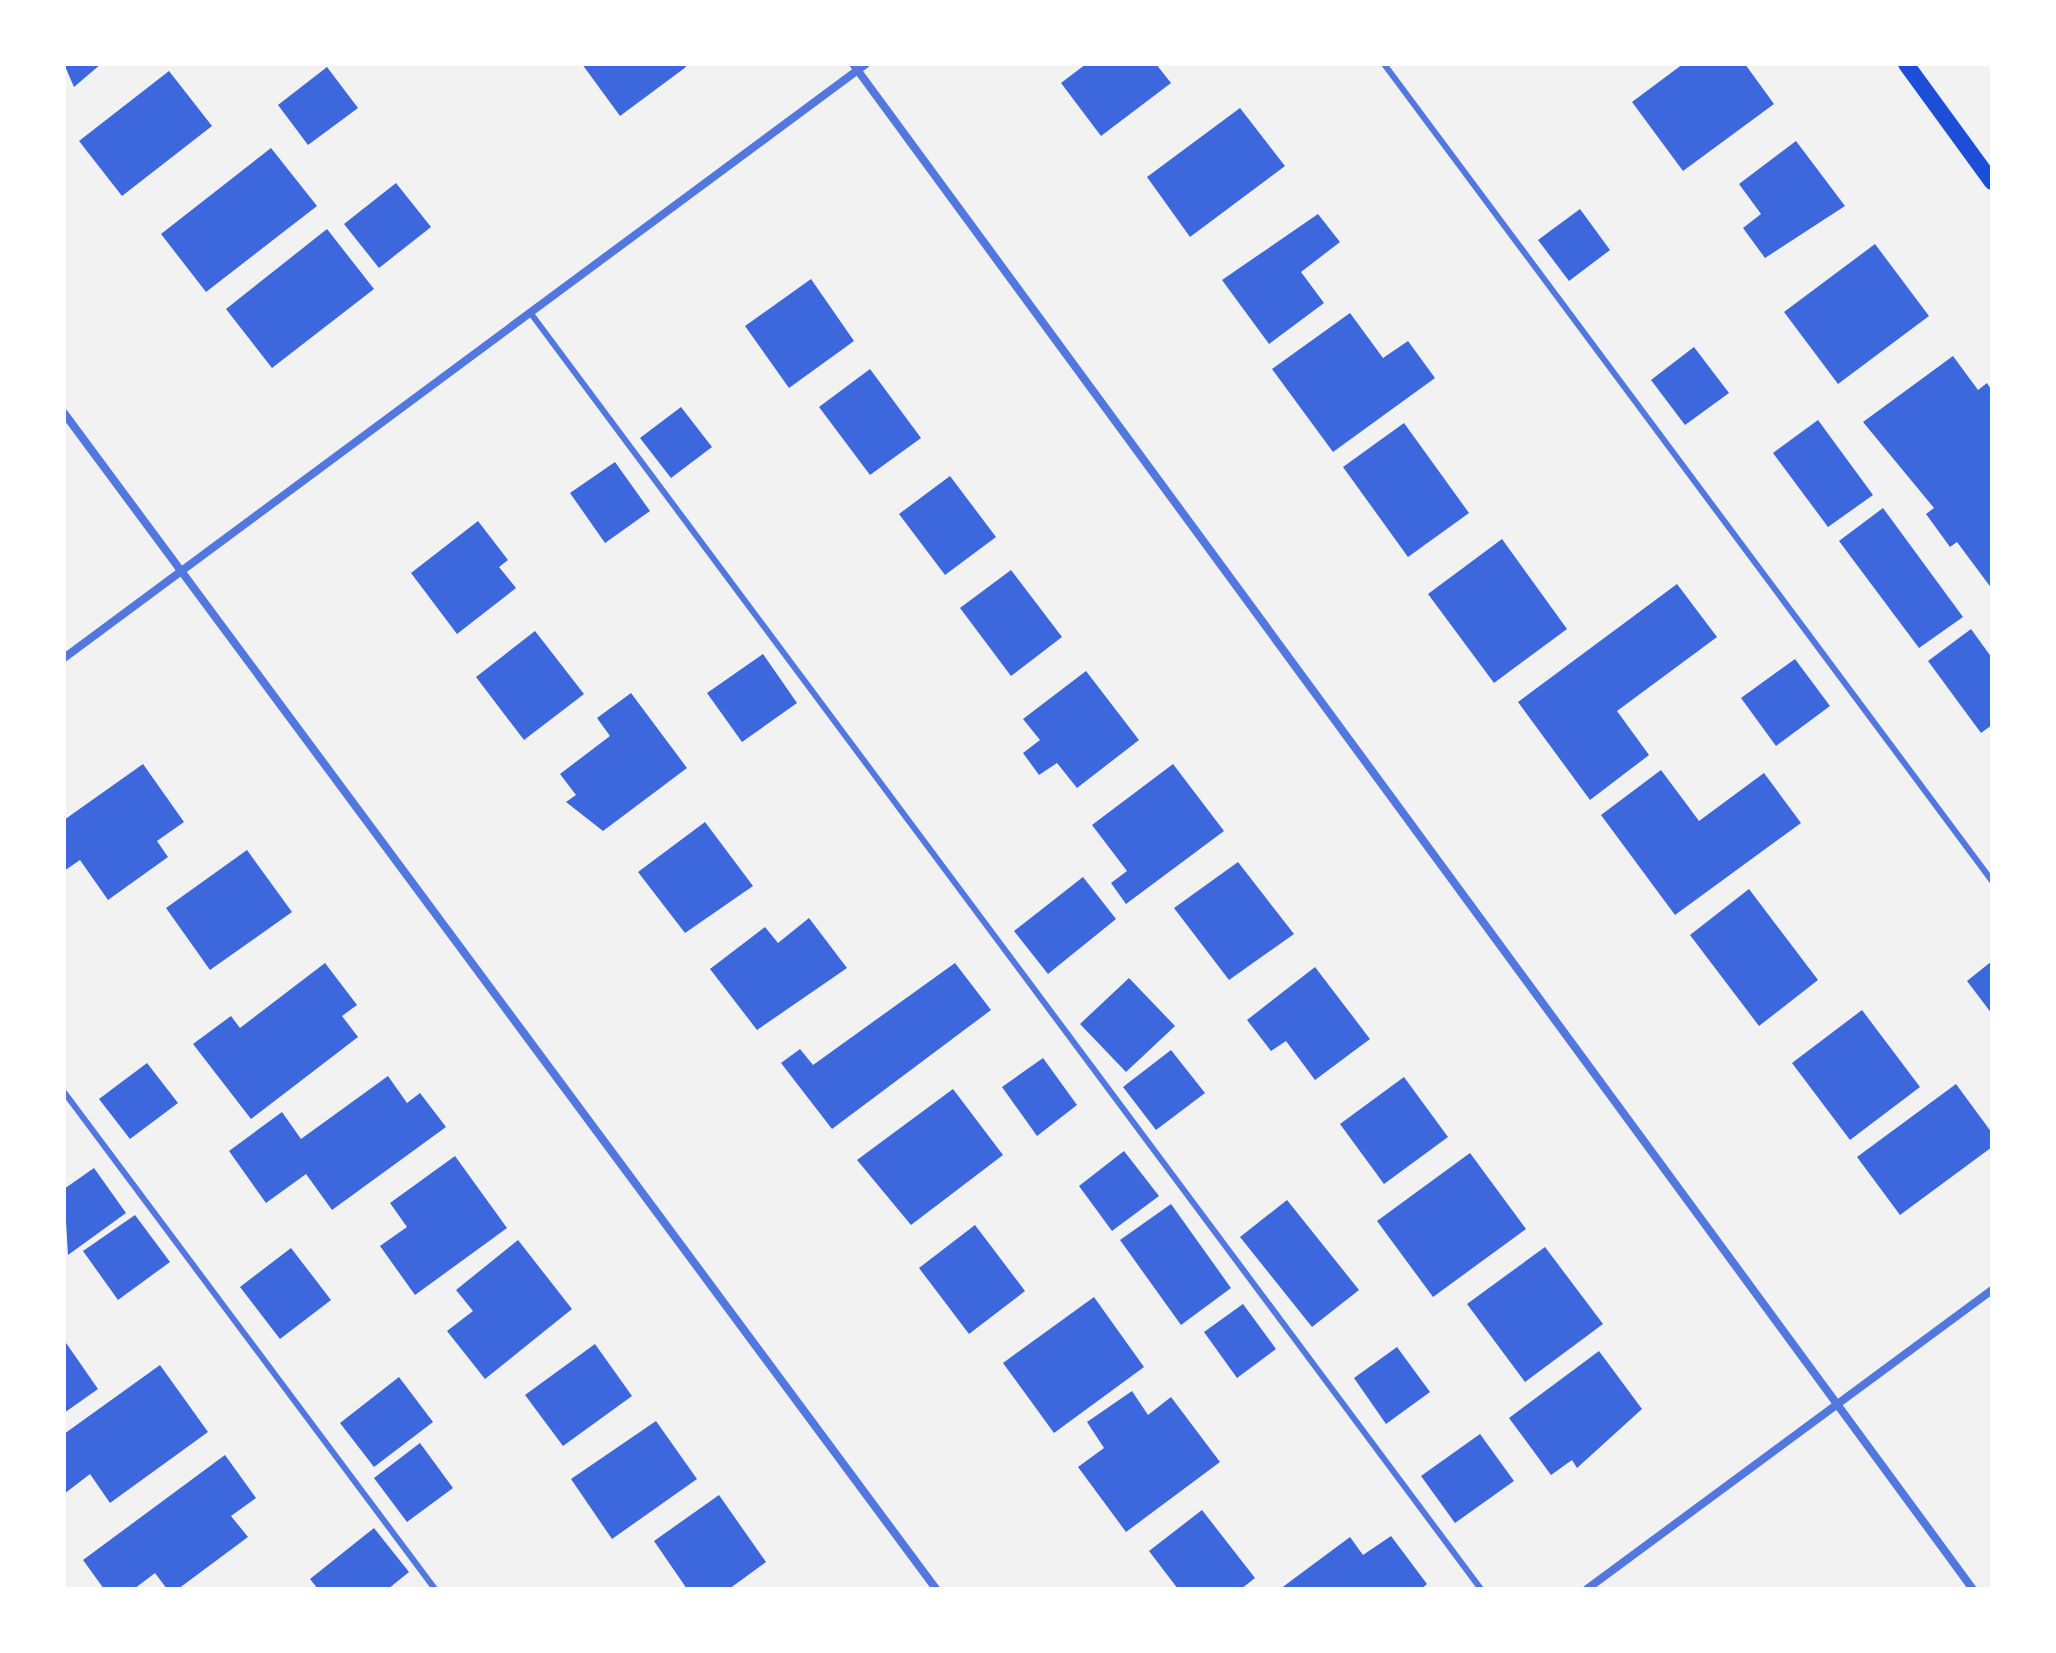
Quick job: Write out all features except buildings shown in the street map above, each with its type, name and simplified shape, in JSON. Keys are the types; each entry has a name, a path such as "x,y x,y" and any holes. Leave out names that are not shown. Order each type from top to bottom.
{"main road":[{"path":"1906,64 1992,182"}],"street":[{"path":"64,658 532,315 855,67 866,64"},
{"path":"855,67 1835,1406 1973,1589"},
{"path":"64,413 936,1589"},
{"path":"1587,1589 1992,1290"}],"lane":[{"path":"1384,64 1992,881"},
{"path":"532,315 1481,1589"},
{"path":"64,1092 435,1589"}]}
